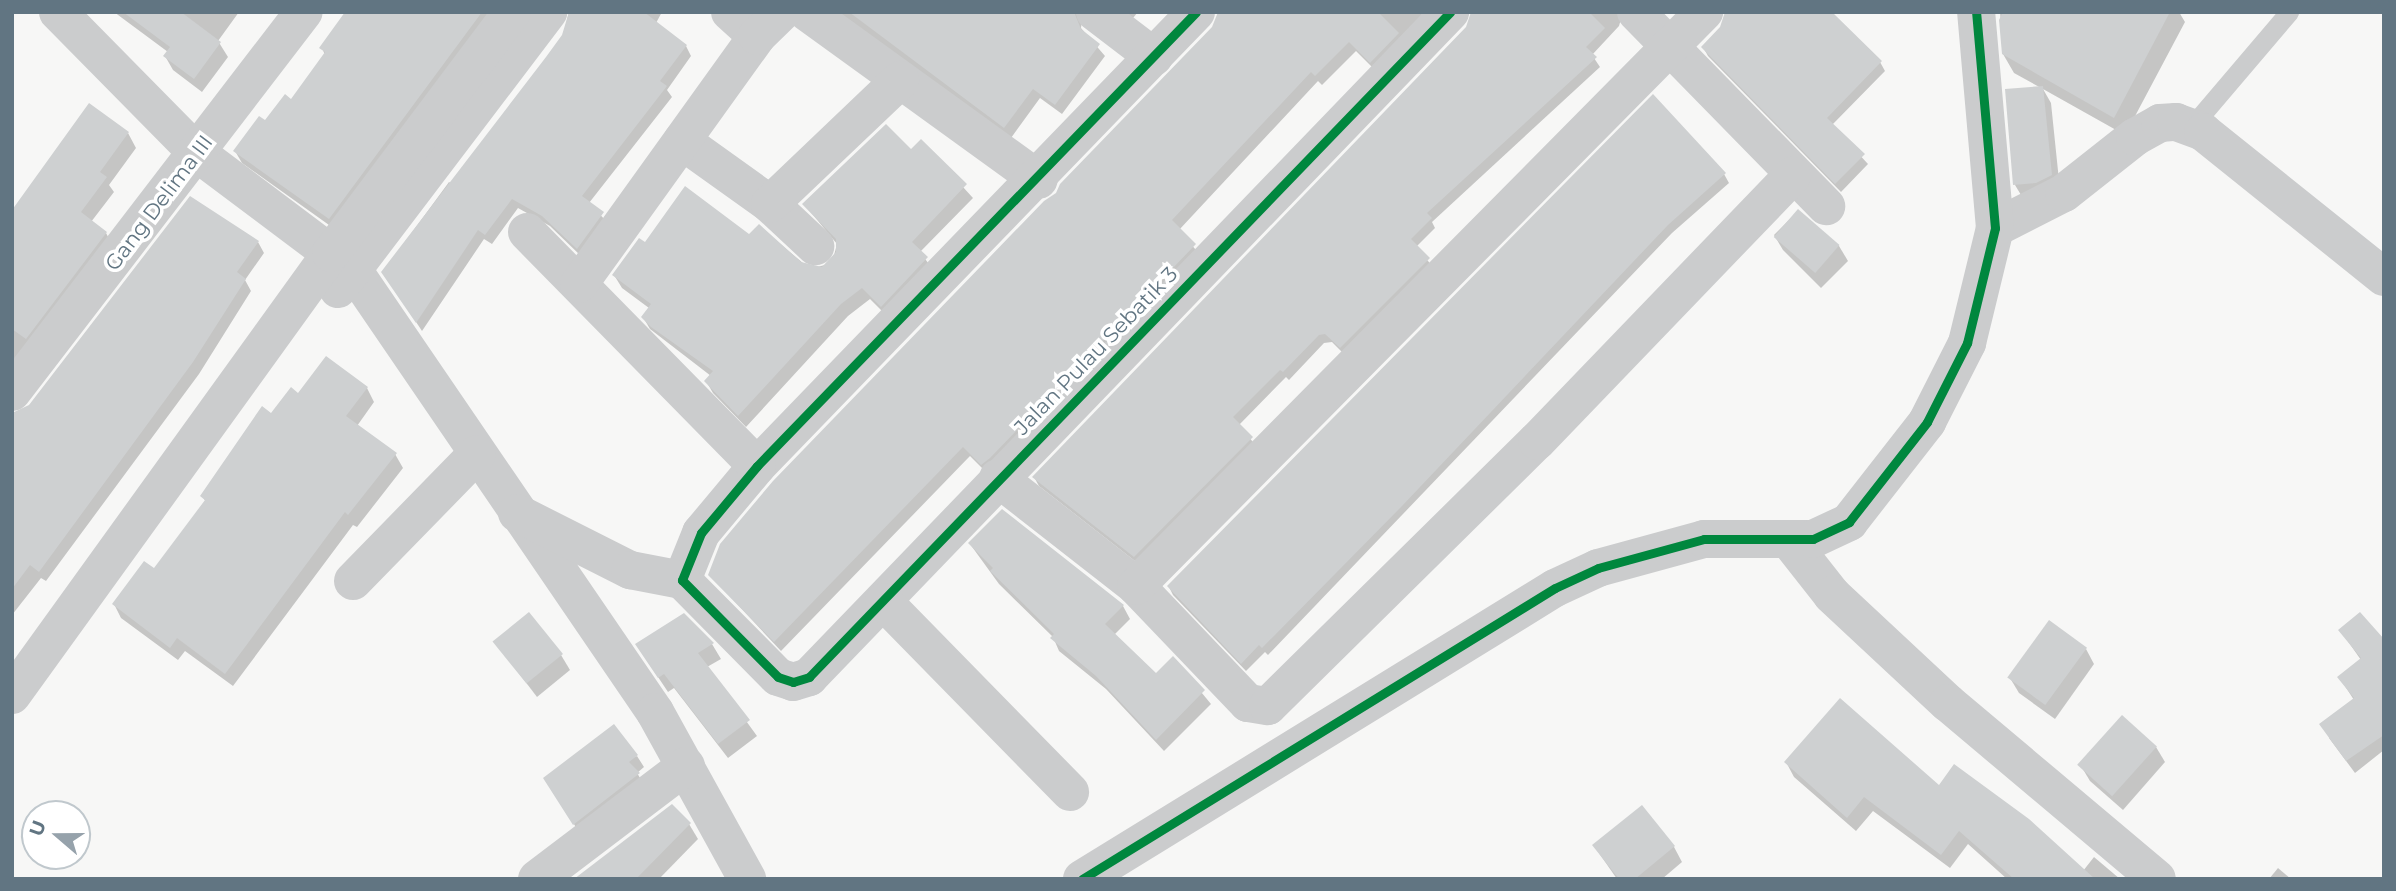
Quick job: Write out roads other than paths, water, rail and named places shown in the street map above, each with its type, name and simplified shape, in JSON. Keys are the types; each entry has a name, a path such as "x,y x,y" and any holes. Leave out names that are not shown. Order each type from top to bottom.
{"street":[{"path":"58,12 197,153 342,262 654,712 747,879"},
{"name":"Gang Delima III","path":"12,393 304,12"},
{"path":"12,695 105,565 113,573 126,567 342,262 512,12"},
{"path":"342,262 548,12"},
{"path":"807,12 1038,180"},
{"path":"1095,12 1154,57"},
{"path":"516,512 579,540 630,570 682,580 701,533 757,466 1038,180 1196,12"},
{"name":"Jalan Pulau Sebatik 3","path":"682,580 761,662 787,681 810,677 884,602 998,478 1450,12"},
{"path":"1636,12 1792,176 1826,206"},
{"path":"1136,586 1668,44 1703,12"},
{"path":"1087,878 1555,587 1598,568 1704,539 1813,539 1841,529 1863,508 1912,445 1965,349 1996,228 1976,12"},
{"path":"579,285 682,141 756,20"},
{"path":"770,204 900,80"},
{"path":"1996,228 2064,193 2160,123 2192,126 2384,277"},
{"path":"682,141 770,204 815,246"},
{"path":"998,478 1136,586 1248,703 1261,706 1275,702 1537,442 1792,176"},
{"path":"527,232 757,466"},
{"path":"353,581 477,454"},
{"path":"1788,539 1813,575 1948,703 2157,879"},
{"path":"884,602 1070,792"},
{"path":"537,879 686,766"}],"lane":[{"path":"2192,126 2289,12"}]}
